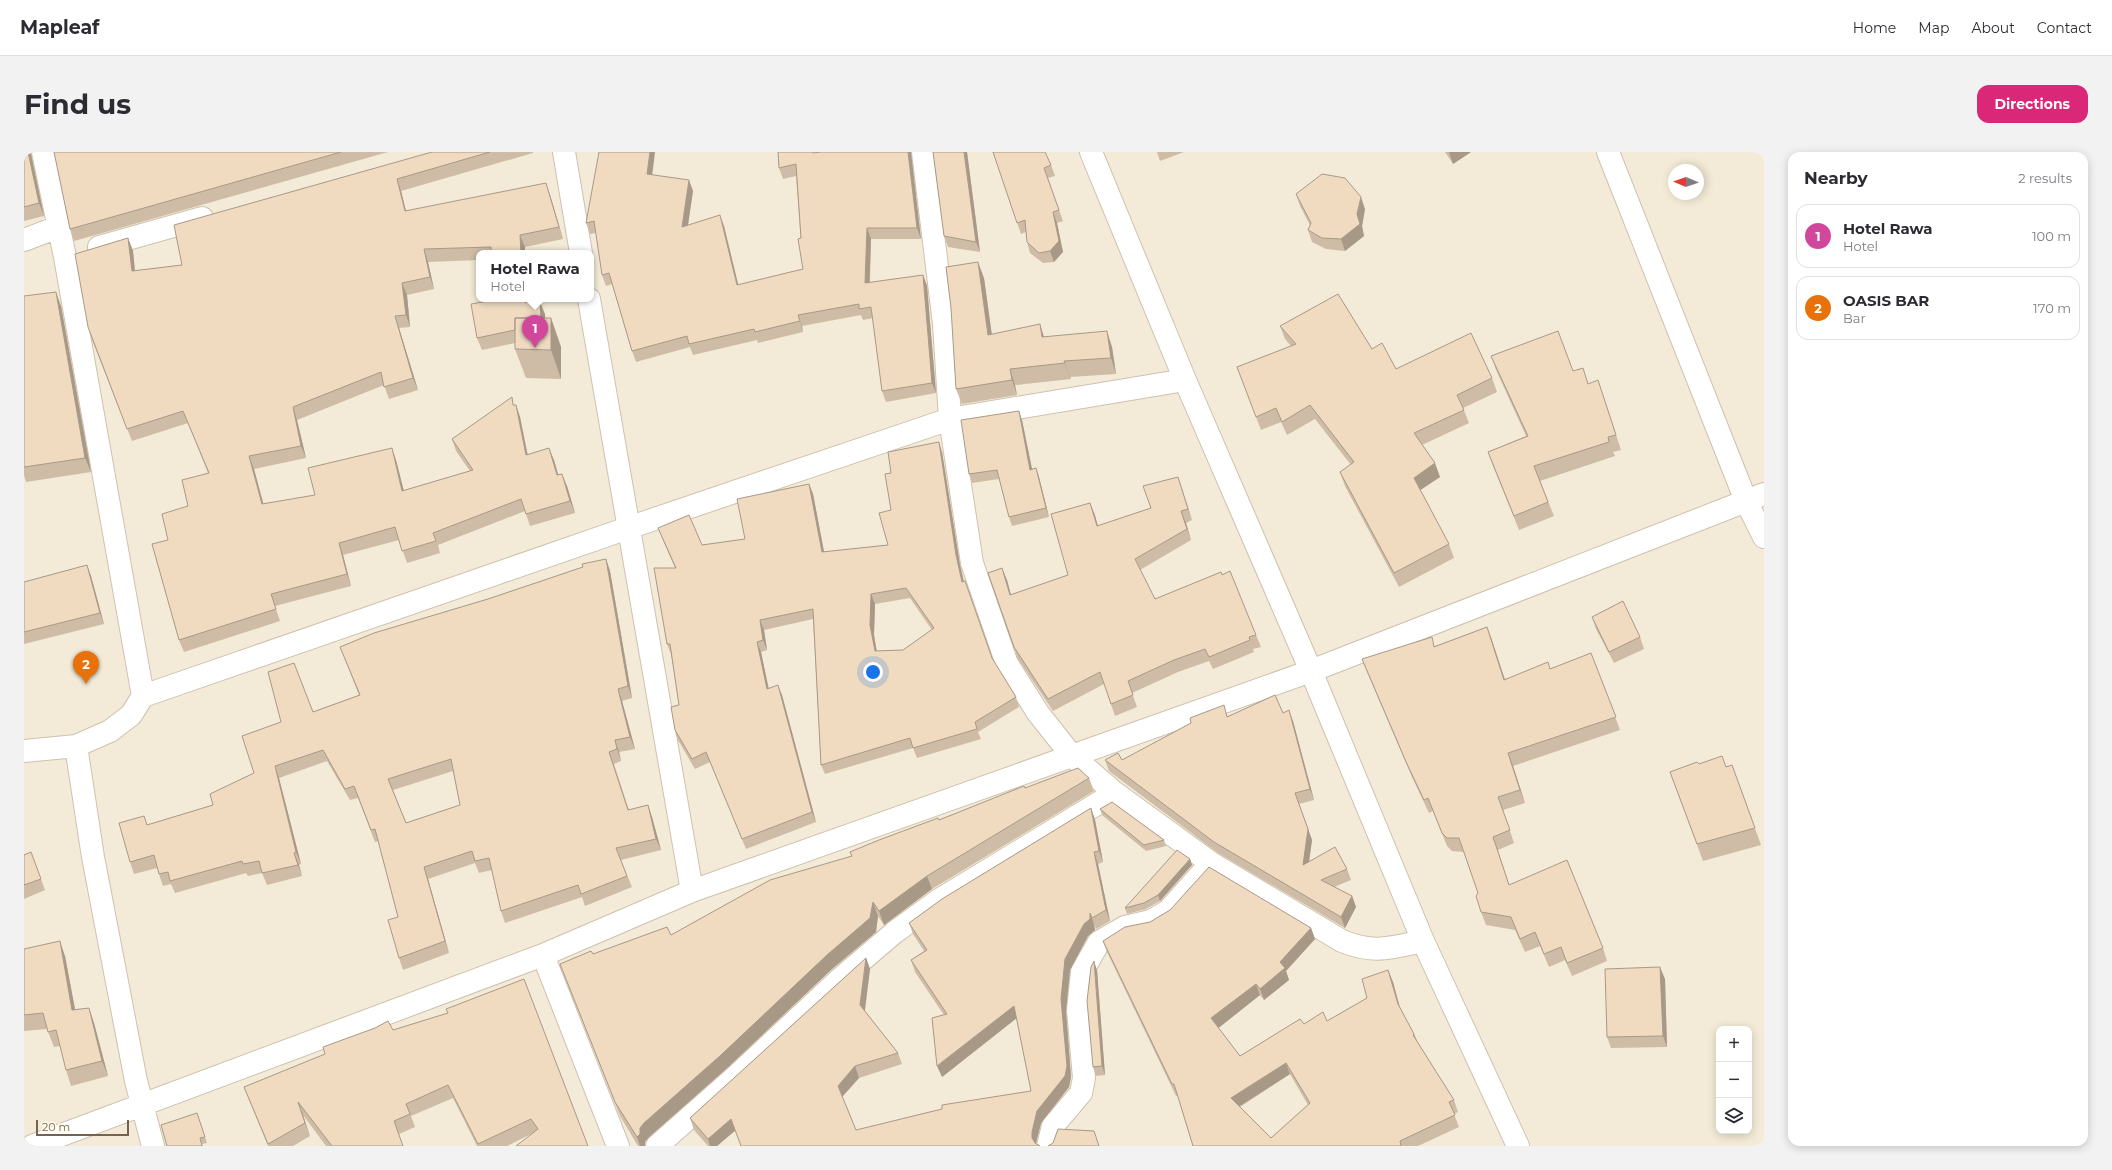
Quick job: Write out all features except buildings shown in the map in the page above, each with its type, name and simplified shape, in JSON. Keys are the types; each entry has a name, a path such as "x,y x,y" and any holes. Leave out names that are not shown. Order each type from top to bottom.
{"street":[{"path":"43,152 65,257 144,696"},
{"path":"564,152 580,250"},
{"path":"922,152 944,324 950,419 972,563 1007,664 1038,713 1072,756 1115,793 1211,864 1342,941 1361,948 1382,950 1423,941"},
{"path":"1091,152 1185,380 1311,671 1423,941 1518,1146"},
{"path":"1608,152 1755,497 1764,537"},
{"path":"65,257 218,213"},
{"path":"24,240 58,226"},
{"path":"590,302 692,891"},
{"path":"24,751 76,746 110,731 130,715 144,696 628,528 950,419 1185,380"},
{"path":"32,1146 543,955 692,891 1311,671 1755,497"},
{"path":"76,746 95,865 136,1081 153,1146"},
{"path":"657,1146 734,1078 841,978 895,932 939,900 1115,793"},
{"path":"1048,1146 1053,1126 1081,1093 1084,1078 1078,1010 1082,972 1099,942 1125,928 1151,921 1168,911 1211,864"},
{"path":"543,955 618,1146"}],"shaded area":[{"path":"24,152 1764,152 1764,1146 24,1146"}],"place":[{"name":"Hotel Rawa","path":"535,348"},
{"name":"OASIS BAR","path":"86,684"}]}
